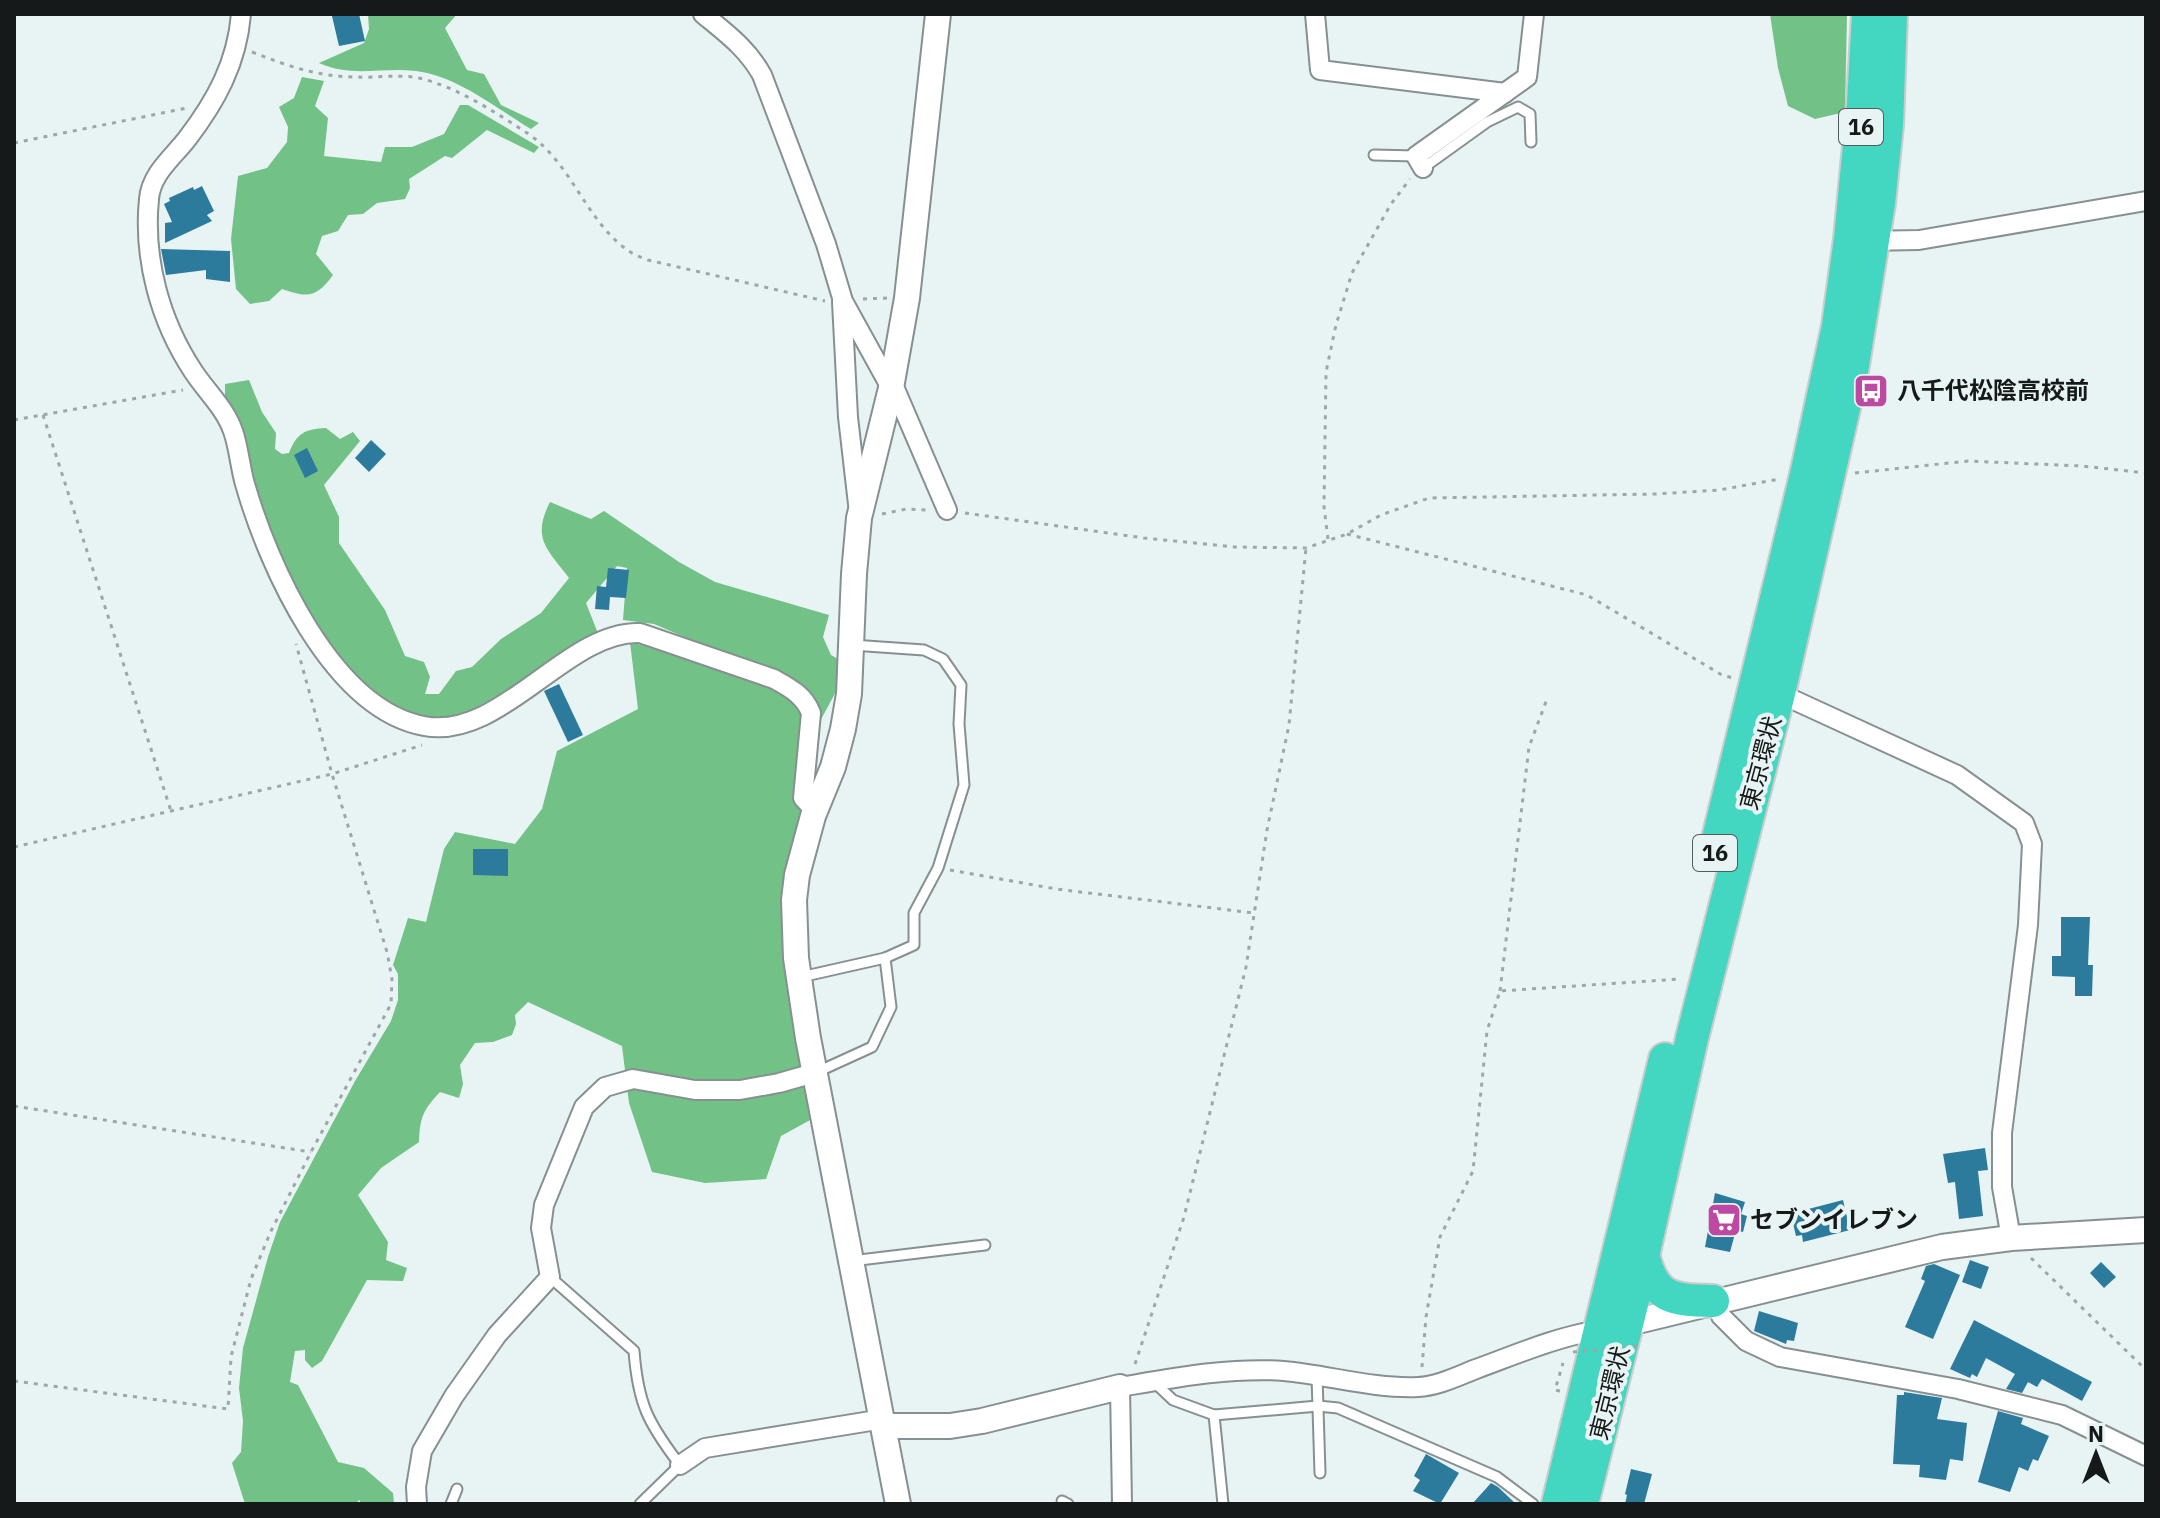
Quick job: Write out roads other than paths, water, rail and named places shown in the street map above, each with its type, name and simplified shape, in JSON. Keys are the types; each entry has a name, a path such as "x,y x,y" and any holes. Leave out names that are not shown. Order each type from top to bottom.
{"highway":[{"name":"東京環状","path":"1862,240 1863,104 1868,14"},
{"name":"東京環状","path":"1582,1504 1621,1333 1643,1254 1817,474 1838,326 1862,240 1887,125 1891,14"},
{"name":"東京環状","path":"1558,1504 1621,1333 1684,979 1768,688"},
{"path":"1643,1254 1649,1277 1657,1289 1671,1298 1715,1301"}],"street":[{"path":"241,14 237,46 223,86 156,176 149,196 152,276 173,337 234,433 257,520 299,617 360,694 379,710 424,726 451,727 476,720 603,641 624,633 640,633 774,679 794,690 807,703 811,713 803,798 815,811"},
{"path":"703,14 737,41 762,75 826,244 842,302 848,417 859,518"},
{"path":"898,1504 814,1073 799,977 794,900 797,875 815,811 833,767 849,694 859,518 892,385 907,298 938,14"},
{"path":"1315,14 1320,70 1505,93"},
{"path":"1420,162 1484,117 1505,93 1527,77 1534,14"},
{"path":"1862,240 1919,240 2146,201"},
{"path":"842,302 892,385 947,510"},
{"path":"1768,688 1957,775 2024,823 2032,844 2028,925 2002,1133 2002,1187 2011,1238"},
{"path":"417,1504 416,1487 422,1451 454,1396 497,1335 550,1277 541,1228 544,1205 584,1107 605,1087 633,1079 695,1090 740,1090 814,1073"},
{"path":"680,1465 705,1448 884,1423 950,1426 1154,1382 1259,1371 1396,1387 1421,1387 1562,1338 1621,1333 1715,1301 1942,1247 2011,1238 2146,1230"},
{"path":"1715,1301 1721,1316 1746,1341 1780,1357 1958,1389 2062,1415 2146,1456"},
{"path":"1122,1504 1127,1386"}],"lane":[{"path":"1484,117 1518,107 1530,114 1531,142"},
{"path":"1374,155 1420,162"},
{"path":"799,977 885,958 914,945 914,913 938,868 964,785 959,724 961,685 943,659 924,650 852,645"},
{"path":"814,1073 872,1047 891,1007 885,958"},
{"path":"851,1261 985,1245"},
{"path":"550,1277 634,1351 639,1397 653,1430 680,1465 640,1504"},
{"path":"1317,1376 1320,1473"},
{"path":"1154,1382 1173,1400 1214,1415 1318,1406 1338,1408 1497,1477 1533,1504"},
{"path":"1214,1415 1223,1504"},
{"path":"451,1504 457,1489"}],"place":[{"name":"八千代松陰高校前","path":"1871,391"},
{"name":"セブンイレブン","path":"1724,1220"}]}
